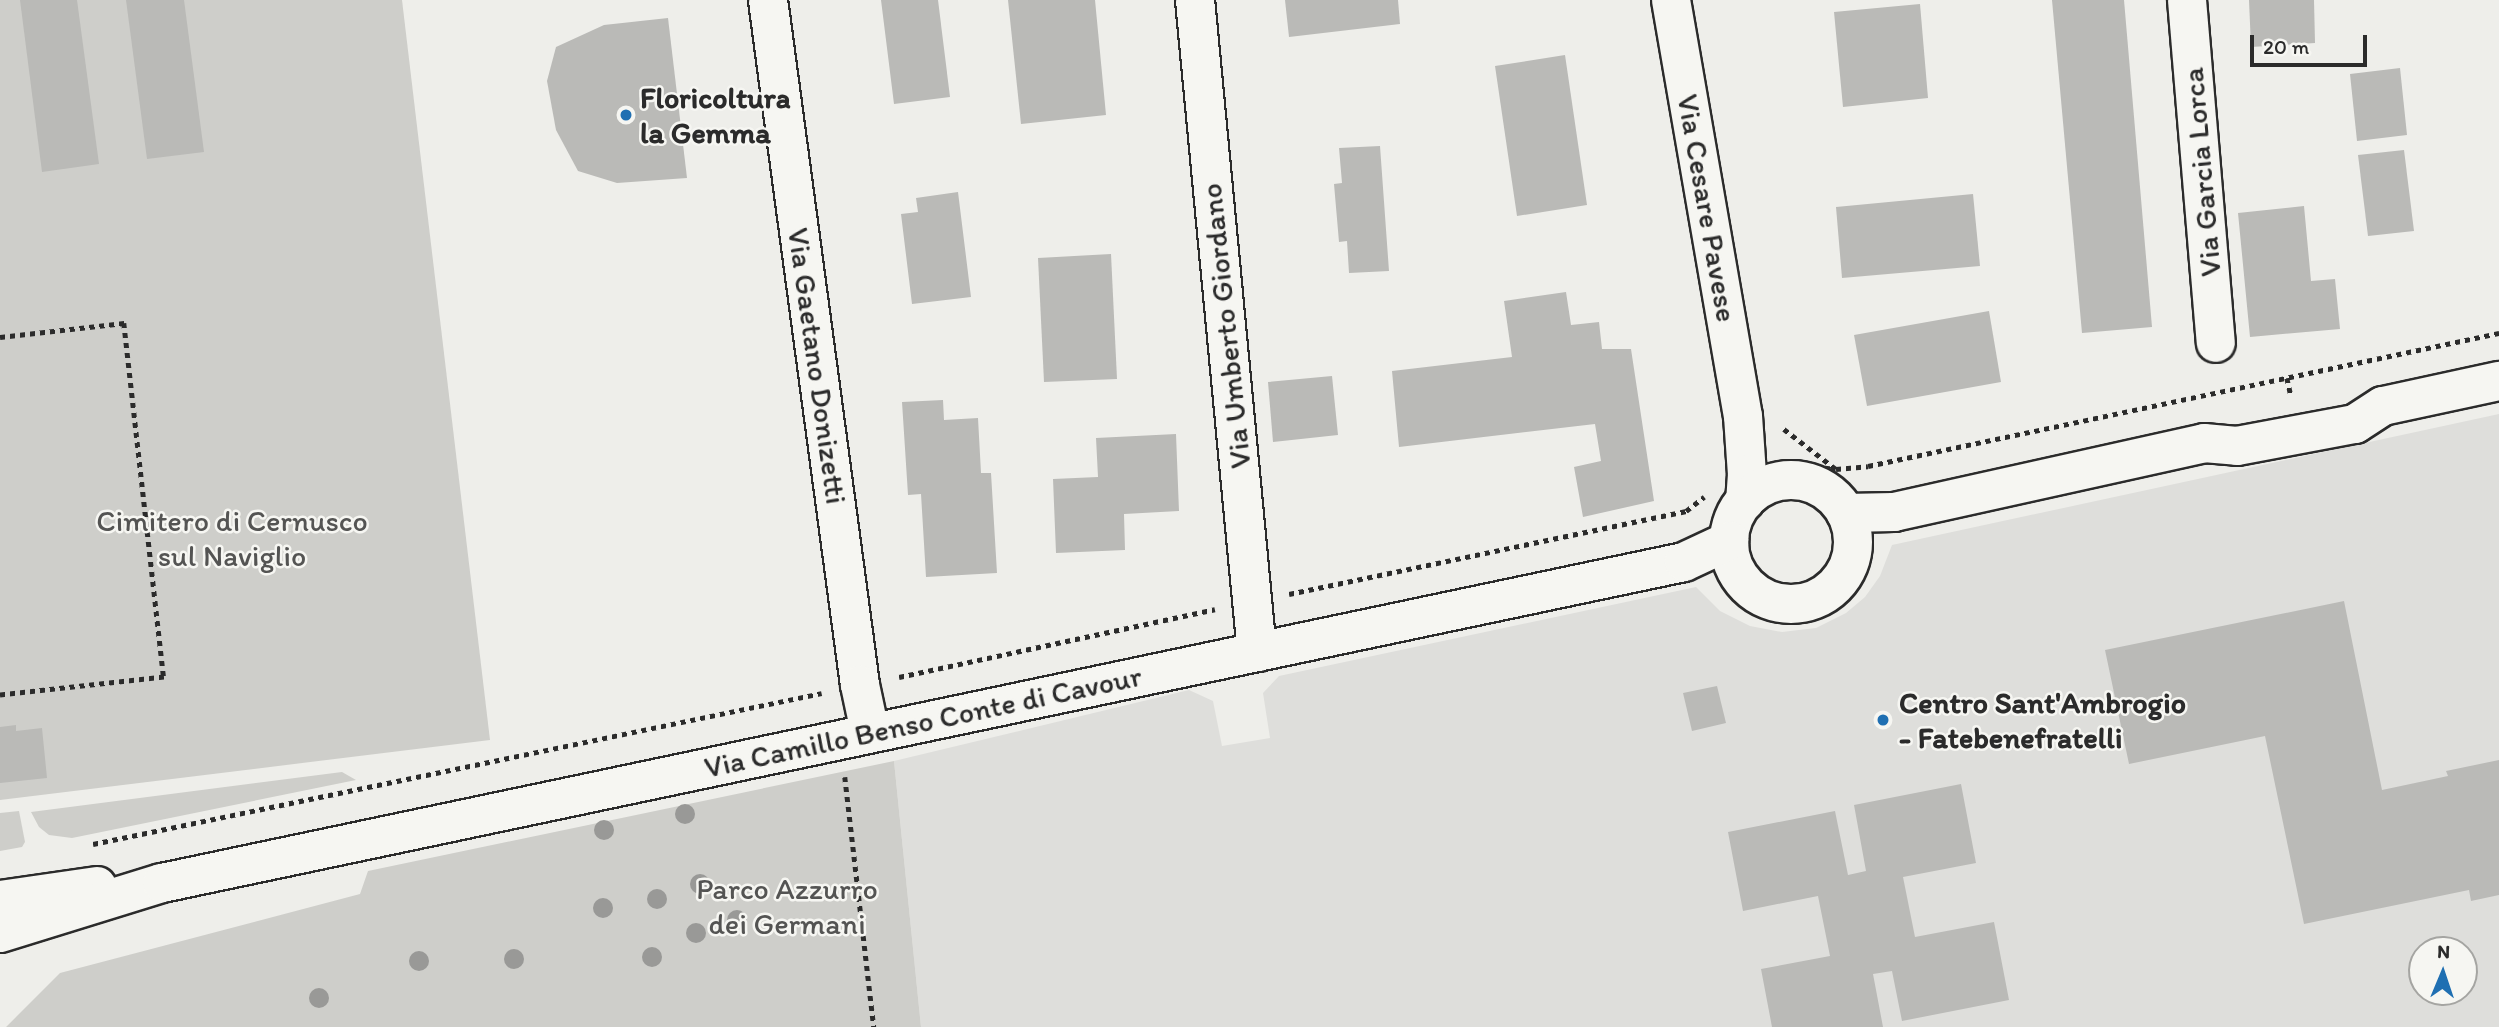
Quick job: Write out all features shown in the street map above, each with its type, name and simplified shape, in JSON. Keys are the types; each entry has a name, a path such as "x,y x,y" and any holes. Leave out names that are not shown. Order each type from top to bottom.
{"street":[{"name":"Via Gaetano Donizetti","path":"768,0 860,685 854,736"},
{"name":"Via Umberto Giordano","path":"1195,0 1257,652"},
{"name":"Via Cesare Pavese","path":"1671,0 1743,416 1766,479"},
{"name":"Via Garcia Lorca","path":"2187,0 2216,343"},
{"path":"1846,513 1894,512 2204,443 2237,446 2355,424 2383,406 2499,381"},
{"path":"1766,479 1826,491 1846,513 1852,531 1852,551 1840,580 1827,592 1807,602 1788,604 1766,599 1747,586 1734,558 1732,522 1766,479"},
{"path":"1852,551 1894,512"},
{"name":"Via Camillo Benso Conte di Cavour","path":"0,933 162,883 1684,562 1734,558"},
{"name":"Via Camillo Benso Conte di Cavour","path":"0,900 88,886 162,883"}],"path":[{"path":"0,337 124,323 163,677 0,695"},
{"path":"81,847 1686,511 1718,486 1836,468 1868,466 2499,334"},
{"path":"1783,417 1785,431 1836,468"},
{"path":"854,736 845,771 874,1027"}],"shaded area":[{"name":"Centro Sant'Ambrogio - Fatebenefratelli","path":"2499,414 2499,1027 921,1027 894,761 1189,690 1213,701 1222,746 1270,738 1263,693 1279,676 1696,587 1720,611 1750,626 1782,632 1816,628 1846,613 1865,597 1880,576 1892,545"}],"green space":[{"name":"Cimitero di Cernusco sul Naviglio","path":"0,0 402,0 490,740 0,800"},
{"name":"Parco Azzurro dei Germani","path":"894,761 921,1027 6,1027 60,973 360,894 368,871"},
{"path":"342,772 356,780 72,838 49,835 39,827 31,812"},
{"path":"19,811 25,842 22,847 0,851 0,813"}],"building":[{"path":"20,0 77,0 99,164 42,172"},
{"path":"126,0 184,0 204,152 147,159"},
{"path":"881,0 938,0 950,97 894,104"},
{"path":"1008,0 1095,0 1106,115 1021,124"},
{"path":"1285,0 1398,0 1400,24 1289,37"},
{"path":"2052,0 2124,0 2152,327 2082,333"},
{"path":"2249,0 2314,0 2315,43 2251,47"},
{"path":"1920,4 1928,98 1843,107 1834,12"},
{"path":"668,18 687,178 617,183 578,171 556,130 547,81 556,47 604,25"},
{"path":"1565,55 1587,205 1517,216 1495,66"},
{"path":"2400,68 2407,135 2357,141 2350,74"},
{"path":"1380,146 1389,271 1349,273 1347,241 1339,242 1334,184 1342,183 1339,148"},
{"path":"2404,150 2414,231 2368,236 2358,155"},
{"path":"958,192 971,297 912,304 901,214 918,212 916,198"},
{"path":"1973,194 1980,266 1842,278 1836,207"},
{"path":"2304,206 2311,281 2335,279 2340,329 2250,337 2238,213"},
{"path":"1111,254 1117,379 1044,382 1038,258"},
{"path":"1566,292 1571,325 1599,322 1602,349 1631,349 1654,501 1583,517 1574,467 1601,461 1595,424 1399,447 1392,371 1512,357 1504,301"},
{"path":"1989,311 2001,382 1867,406 1854,335"},
{"path":"1332,376 1338,435 1273,442 1268,382"},
{"path":"943,400 944,420 978,418 981,473 991,473 997,573 926,577 921,494 908,495 902,402"},
{"path":"1176,434 1179,511 1124,514 1125,550 1056,553 1053,479 1098,477 1096,438"},
{"path":"2344,601 2382,790 2448,776 2446,771 2499,760 2499,895 2471,901 2469,890 2304,924 2265,736 2129,764 2105,650"},
{"path":"1717,686 1726,723 1692,731 1683,693"},
{"path":"16,725 16,731 42,728 47,778 0,783 0,727"},
{"path":"1961,784 1976,863 1903,877 1915,937 1994,922 2009,1000 1902,1021 1892,971 1873,974 1883,1027 1772,1027 1761,969 1830,956 1818,896 1743,911 1728,832 1835,811 1848,875 1866,871 1854,805"}],"place":[{"name":"Floricoltura la Gemma","path":"626,115"},
{"name":"Centro Sant'Ambrogio - Fatebenefratelli","path":"1883,720"}]}
